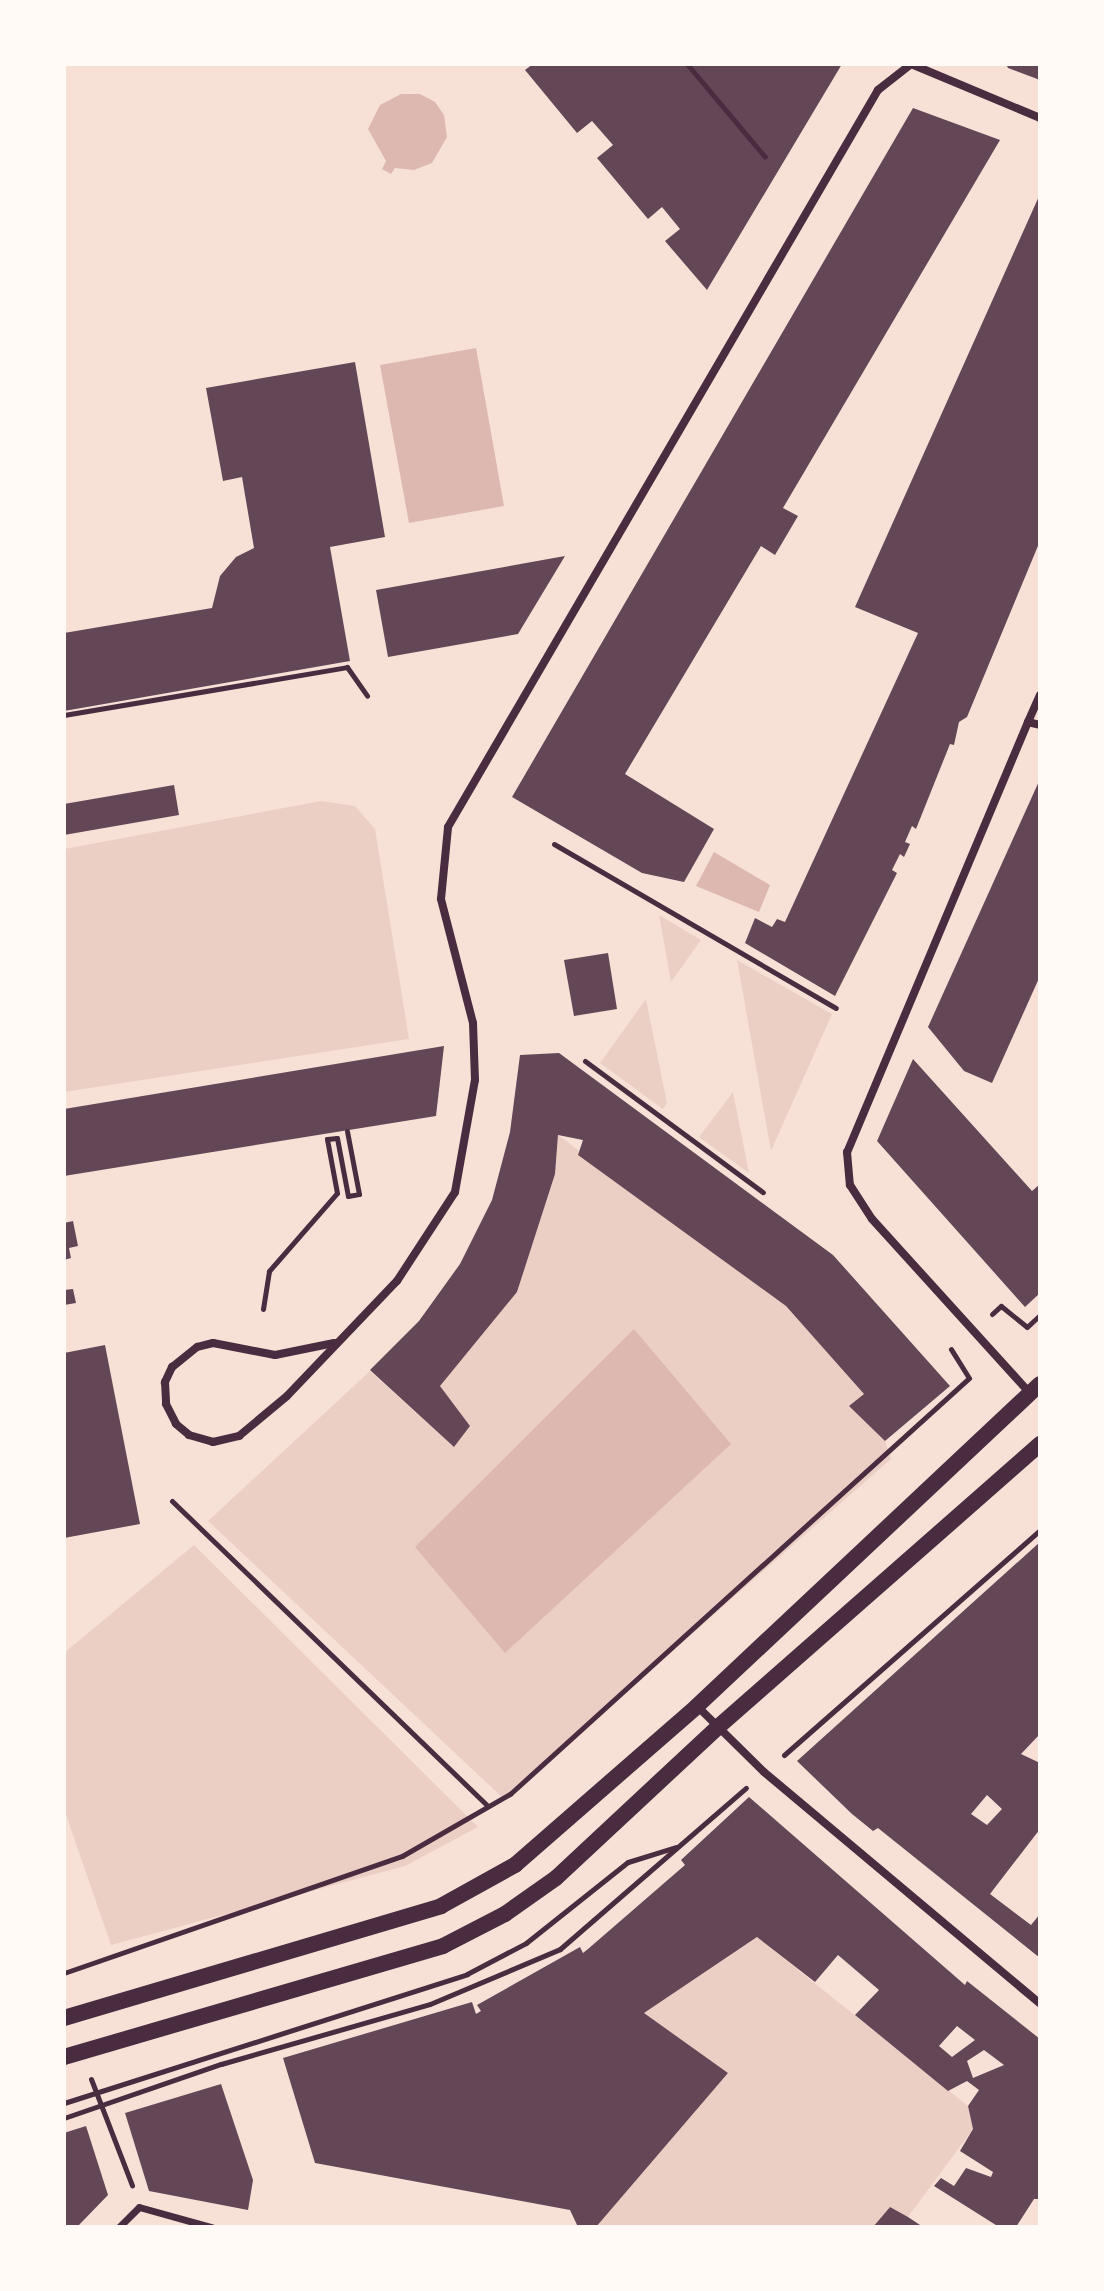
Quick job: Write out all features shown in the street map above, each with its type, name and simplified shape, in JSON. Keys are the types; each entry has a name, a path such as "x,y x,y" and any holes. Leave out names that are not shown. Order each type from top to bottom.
{"main road":[{"path":"64,2018 441,1906 515,1865 697,1706 1035,1388"},
{"path":"64,2057 443,1946 505,1914 556,1878 718,1727 1040,1444"}],"street":[{"path":"334,1343 275,1355 213,1343 197,1347 172,1367 165,1382 166,1404 189,1435 213,1442 239,1436 287,1396 334,1343 397,1281 430,1236 455,1192 467,1145 475,1080 473,1023 441,899 448,827 878,90 911,64 1040,118"},
{"path":"1035,1388 972,1330 872,1219 850,1185 847,1152 1040,695"},
{"path":"1028,722 1040,725"},
{"path":"697,1706 1040,2004"},
{"path":"119,2227 139,2207 211,2227"}],"path":[{"path":"687,64 765,157"},
{"path":"64,715 347,667 367,696"},
{"path":"554,844 836,1008"},
{"path":"585,1061 763,1192"},
{"path":"263,1309 269,1271 337,1193 327,1139 337,1138 348,1196 359,1194 347,1131"},
{"path":"64,1973 402,1856 488,1806 522,1783 969,1378 951,1349 972,1330 1001,1306 1027,1327 1040,1315"},
{"path":"172,1501 488,1806"},
{"path":"82,2051 139,2207"}],"shaded area":[{"path":"401,94 420,94 435,102 444,115 447,137 432,163 414,170 395,168 391,174 382,169 386,161 368,129 380,105"},
{"path":"476,348 504,506 409,523 380,365"},
{"path":"321,801 355,806 375,829 409,1039 64,1092 64,849"},
{"path":"714,852 770,885 759,912 696,886"},
{"path":"659,915 701,940 671,982"},
{"path":"737,960 832,1014 771,1151"},
{"path":"646,999 667,1103 663,1109 600,1063"},
{"path":"733,1092 749,1173 699,1137"},
{"path":"558,1135 786,1306 864,1394 850,1406 885,1441 891,1459 504,1799 208,1521 370,1371 454,1447 470,1426 440,1386 517,1292 555,1174"},
{"path":"634,1329 731,1444 505,1653 415,1547"},
{"path":"194,1545 478,1827 405,1866 111,1945 64,1809 64,1653"},
{"path":"757,1937 968,2106 973,2129 908,2217 890,2207 873,2227 596,2227 728,2073 644,2013"}],"building":[{"path":"533,64 842,64 707,290 665,241 680,229 662,207 648,219 597,158 613,145 592,121 577,133 525,70"},
{"path":"1006,64 1040,64 1040,80 1008,68"},
{"path":"913,108 1000,140 783,508 798,516 775,555 761,546 625,774 714,829 684,882 642,873 512,797"},
{"path":"1040,194 1040,541 967,717 959,722 954,745 950,744 916,829 912,826 905,842 910,844 904,857 900,854 892,870 897,873 835,996 745,943 755,918 772,927 777,919 785,922 918,633 855,607"},
{"path":"355,362 385,537 330,547 350,661 64,711 64,633 212,608 220,576 236,557 254,548 242,477 223,481 206,388"},
{"path":"565,556 518,634 388,657 376,590"},
{"path":"1040,779 1040,976 992,1083 964,1071 928,1027"},
{"path":"174,785 179,815 64,835 64,804"},
{"path":"608,953 617,1009 574,1016 564,960"},
{"path":"444,1046 436,1116 64,1176 64,1109"},
{"path":"559,1053 833,1255 950,1386 885,1441 849,1406 864,1394 786,1306 578,1155 583,1140 558,1135 555,1174 517,1292 440,1386 470,1426 454,1447 370,1370 419,1321 460,1264 492,1200 510,1132 520,1055"},
{"path":"913,1059 1032,1191 1040,1184 1040,1293 1025,1307 877,1141"},
{"path":"73,1221 78,1246 69,1248 71,1258 64,1260 64,1223"},
{"path":"73,1289 76,1303 64,1305 64,1290"},
{"path":"105,1345 140,1524 64,1538 64,1353"},
{"path":"1040,1542 1040,1734 1021,1754 1040,1763 1040,1829 990,1894 1031,1925 1040,1914 1040,1958 878,1828 873,1831 852,1814 797,1761","holes":["987,1795 1002,1809 987,1825 971,1814"]},
{"path":"749,1797 965,1985 967,1981 1040,2039 1040,2199 1034,2199 1016,2227 999,2227 934,2186 941,2178 954,2186 966,2168 991,2177 993,2172 960,2151 973,2129 968,2106 979,2090 967,2081 948,2091 855,2015 879,1990 838,1955 815,1982 757,1937 644,2013 728,2073 596,2227 578,2227 570,2210 315,2163 283,2058 472,2002 476,2014 481,2011 477,2005 580,1947 583,1953 685,1865 681,1860","holes":["957,2026 975,2040 952,2057 939,2046","984,2050 1004,2065 973,2078 967,2061"]},
{"path":"221,2084 253,2180 248,2210 149,2191 125,2113"},
{"path":"86,2126 108,2195 77,2227 64,2227 64,2133"},
{"path":"890,2207 908,2217 923,2227 873,2227"}]}
